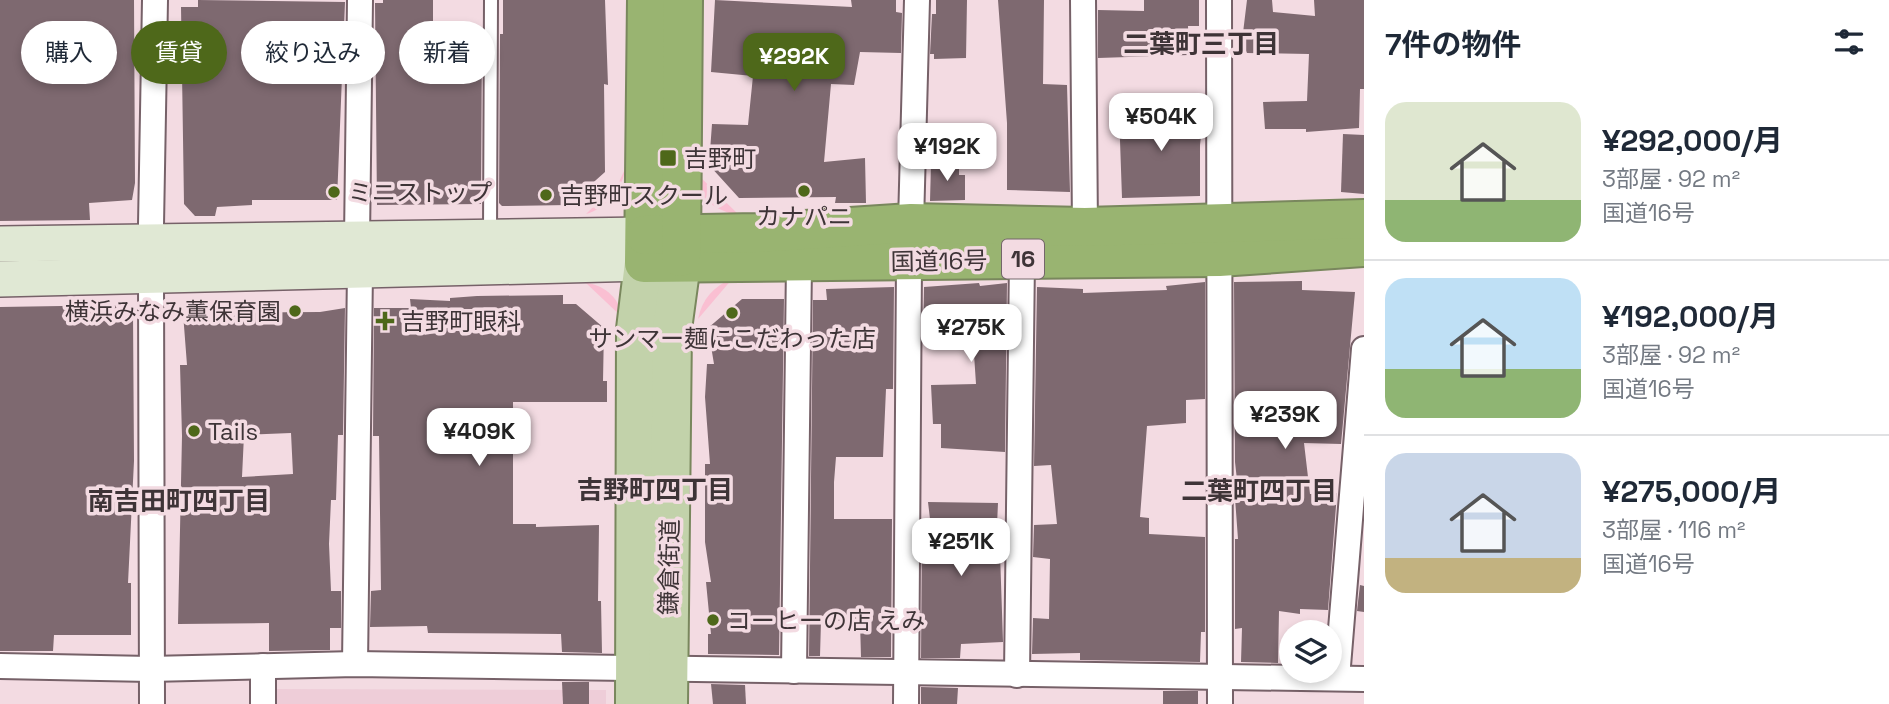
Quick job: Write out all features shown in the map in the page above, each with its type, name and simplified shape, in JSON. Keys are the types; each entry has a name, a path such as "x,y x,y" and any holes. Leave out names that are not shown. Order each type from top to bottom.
{"highway":[{"path":"647,0 663,248"},
{"path":"663,248 683,0"},
{"name":"国道16号","path":"663,248 799,263 1022,260 1220,240 1364,219"},
{"name":"国道16号","path":"663,248 757,233 911,223 1085,227 1220,240 1364,247"}],"main road":[{"name":"鎌倉街道","path":"651,687 671,330 663,248"}],"street":[{"path":"152,704 151,225 155,0"},
{"path":"355,664 360,0"},
{"path":"911,223 917,0"},
{"path":"1083,0 1085,227"},
{"path":"1219,0 1220,704"},
{"path":"359,255 490,237 663,248"},
{"path":"0,244 153,259"},
{"path":"0,279 153,259 663,248"},
{"path":"1017,675 1022,260"},
{"path":"906,704 909,262"},
{"path":"794,671 799,263"},
{"path":"1342,620 1364,349"},
{"path":"0,666 150,669 355,664 651,687 794,671 1279,678"},
{"path":"262,704 263,666"},
{"path":"1342,678 1364,678"}],"lane":[{"path":"490,237 491,0"}],"shaded area":[{"path":"625,169 621,184 612,197 600,208 586,214 619,182"},
{"path":"694,171 740,216 708,202 699,189"},
{"path":"733,278 698,319 702,305 710,294"},
{"path":"586,283 606,290 619,306 624,319"},
{"path":"268,689 606,690 606,704 268,704"}],"building":[{"path":"0,0 134,0 134,21 131,21 131,84 134,84 135,183 132,200 89,203 90,220 0,221"},
{"path":"198,0 345,2 344,21 241,21 241,84 342,84 337,200 252,200 252,205 217,207 215,216 195,216 184,204 182,84 227,84 227,21 181,21 181,7 198,7"},
{"path":"383,0 433,0 433,21 399,21 399,84 482,84 481,204 377,205 376,84 385,84 385,21 375,21 375,3 383,3"},
{"path":"503,0 605,0 608,85 604,84 605,172 568,205 502,206 499,203 500,34 503,34"},
{"path":"715,0 852,7 851,0 896,0 896,12 902,13 901,53 860,52 854,85 831,84 824,162 865,158 866,203 835,203 836,197 739,198 709,165 712,124 748,125 753,76 711,72"},
{"path":"936,0 967,0 966,58 934,59 934,54 930,54 932,14 936,14"},
{"path":"998,0 1044,0 1043,84 1067,85 1070,192 1007,190 1007,123"},
{"path":"1144,0 1199,0 1199,26 1188,26 1189,55 1098,58 1098,10 1144,11"},
{"path":"1247,0 1272,0 1273,12 1315,16 1314,0 1364,0 1364,89 1360,89 1359,128 1306,132 1306,129 1265,129 1263,102 1307,101 1309,54 1247,53 1242,41"},
{"path":"1204,109 1200,145 1200,196 1122,198 1119,112"},
{"path":"1343,134 1364,135 1364,194 1341,192"},
{"path":"931,164 959,164 959,175 965,175 965,200 930,201"},
{"path":"1302,281 1302,290 1355,292 1341,444 1304,443 1310,494 1337,493 1328,610 1300,609 1300,614 1279,611 1278,663 1241,662 1242,628 1235,629 1235,539 1238,539 1235,498 1239,498 1235,462 1234,282"},
{"path":"1205,282 1205,399 1186,400 1186,423 1147,426 1140,517 1149,518 1149,534 1205,537 1205,632 1201,632 1200,662 1080,660 1080,653 1032,654 1033,618 1049,619 1050,559 1033,557 1034,525 1057,524 1051,465 1034,466 1037,287 1083,289 1083,293 1167,290 1166,286"},
{"path":"979,283 980,286 1007,283 1005,452 941,448 941,424 933,424 931,385 976,384 973,339 923,340 924,287"},
{"path":"894,287 893,389 886,389 883,457 836,457 834,482 834,519 892,519 891,657 861,657 860,621 821,621 820,656 809,656 813,300 827,300 826,289"},
{"path":"563,295 563,304 576,304 604,328 603,381 607,381 607,402 513,402 513,524 536,524 536,527 599,525 598,601 601,601 602,653 562,652 561,634 428,633 427,626 370,627 371,591 381,590 379,436 373,436 374,308 411,308 410,299 450,301 450,298 477,296"},
{"path":"742,299 784,299 779,655 708,654 708,634 711,634 706,582 711,582 705,542 705,464 710,464 705,397 707,364 714,364 708,328"},
{"path":"123,305 133,314 134,461 128,583 131,583 131,635 54,635 53,651 0,651 0,307"},
{"path":"345,308 343,435 338,435 336,500 331,500 329,544 331,591 341,591 341,628 330,628 330,650 269,651 269,623 178,624 182,436 180,365 187,365 183,313 320,312","holes":["291,433 293,474 242,477 244,435"]},
{"path":"928,502 998,503 997,525 1004,525 1004,554 1000,553 1003,642 961,644 960,658 921,658 922,519 930,519"},
{"path":"1360,585 1364,586 1364,612 1357,611"},
{"path":"562,682 589,682 589,704 563,704"},
{"path":"711,684 745,685 746,704 713,704"},
{"path":"921,687 958,688 957,704 921,704"},
{"path":"1163,691 1198,691 1198,704 1163,704"}],"place":[{"name":"吉野町","path":"668,158"},
{"name":"カナパニ","path":"804,191"},
{"name":"ミニストップ","path":"334,192"},
{"name":"吉野町スクール","path":"546,195"},
{"name":"横浜みなみ薫保育園","path":"295,311"},
{"name":"サンマー麺にこだわった店","path":"732,313"},
{"name":"吉野町眼科","path":"385,321"},
{"name":"Tails","path":"194,431"},
{"name":"コーヒーの店 えみ","path":"713,620"}],"district":[{"name":"二葉町三丁目","path":"1201,44"},
{"name":"吉野町四丁目","path":"655,490"},
{"name":"二葉町四丁目","path":"1259,491"},
{"name":"南吉田町四丁目","path":"179,501"}]}
